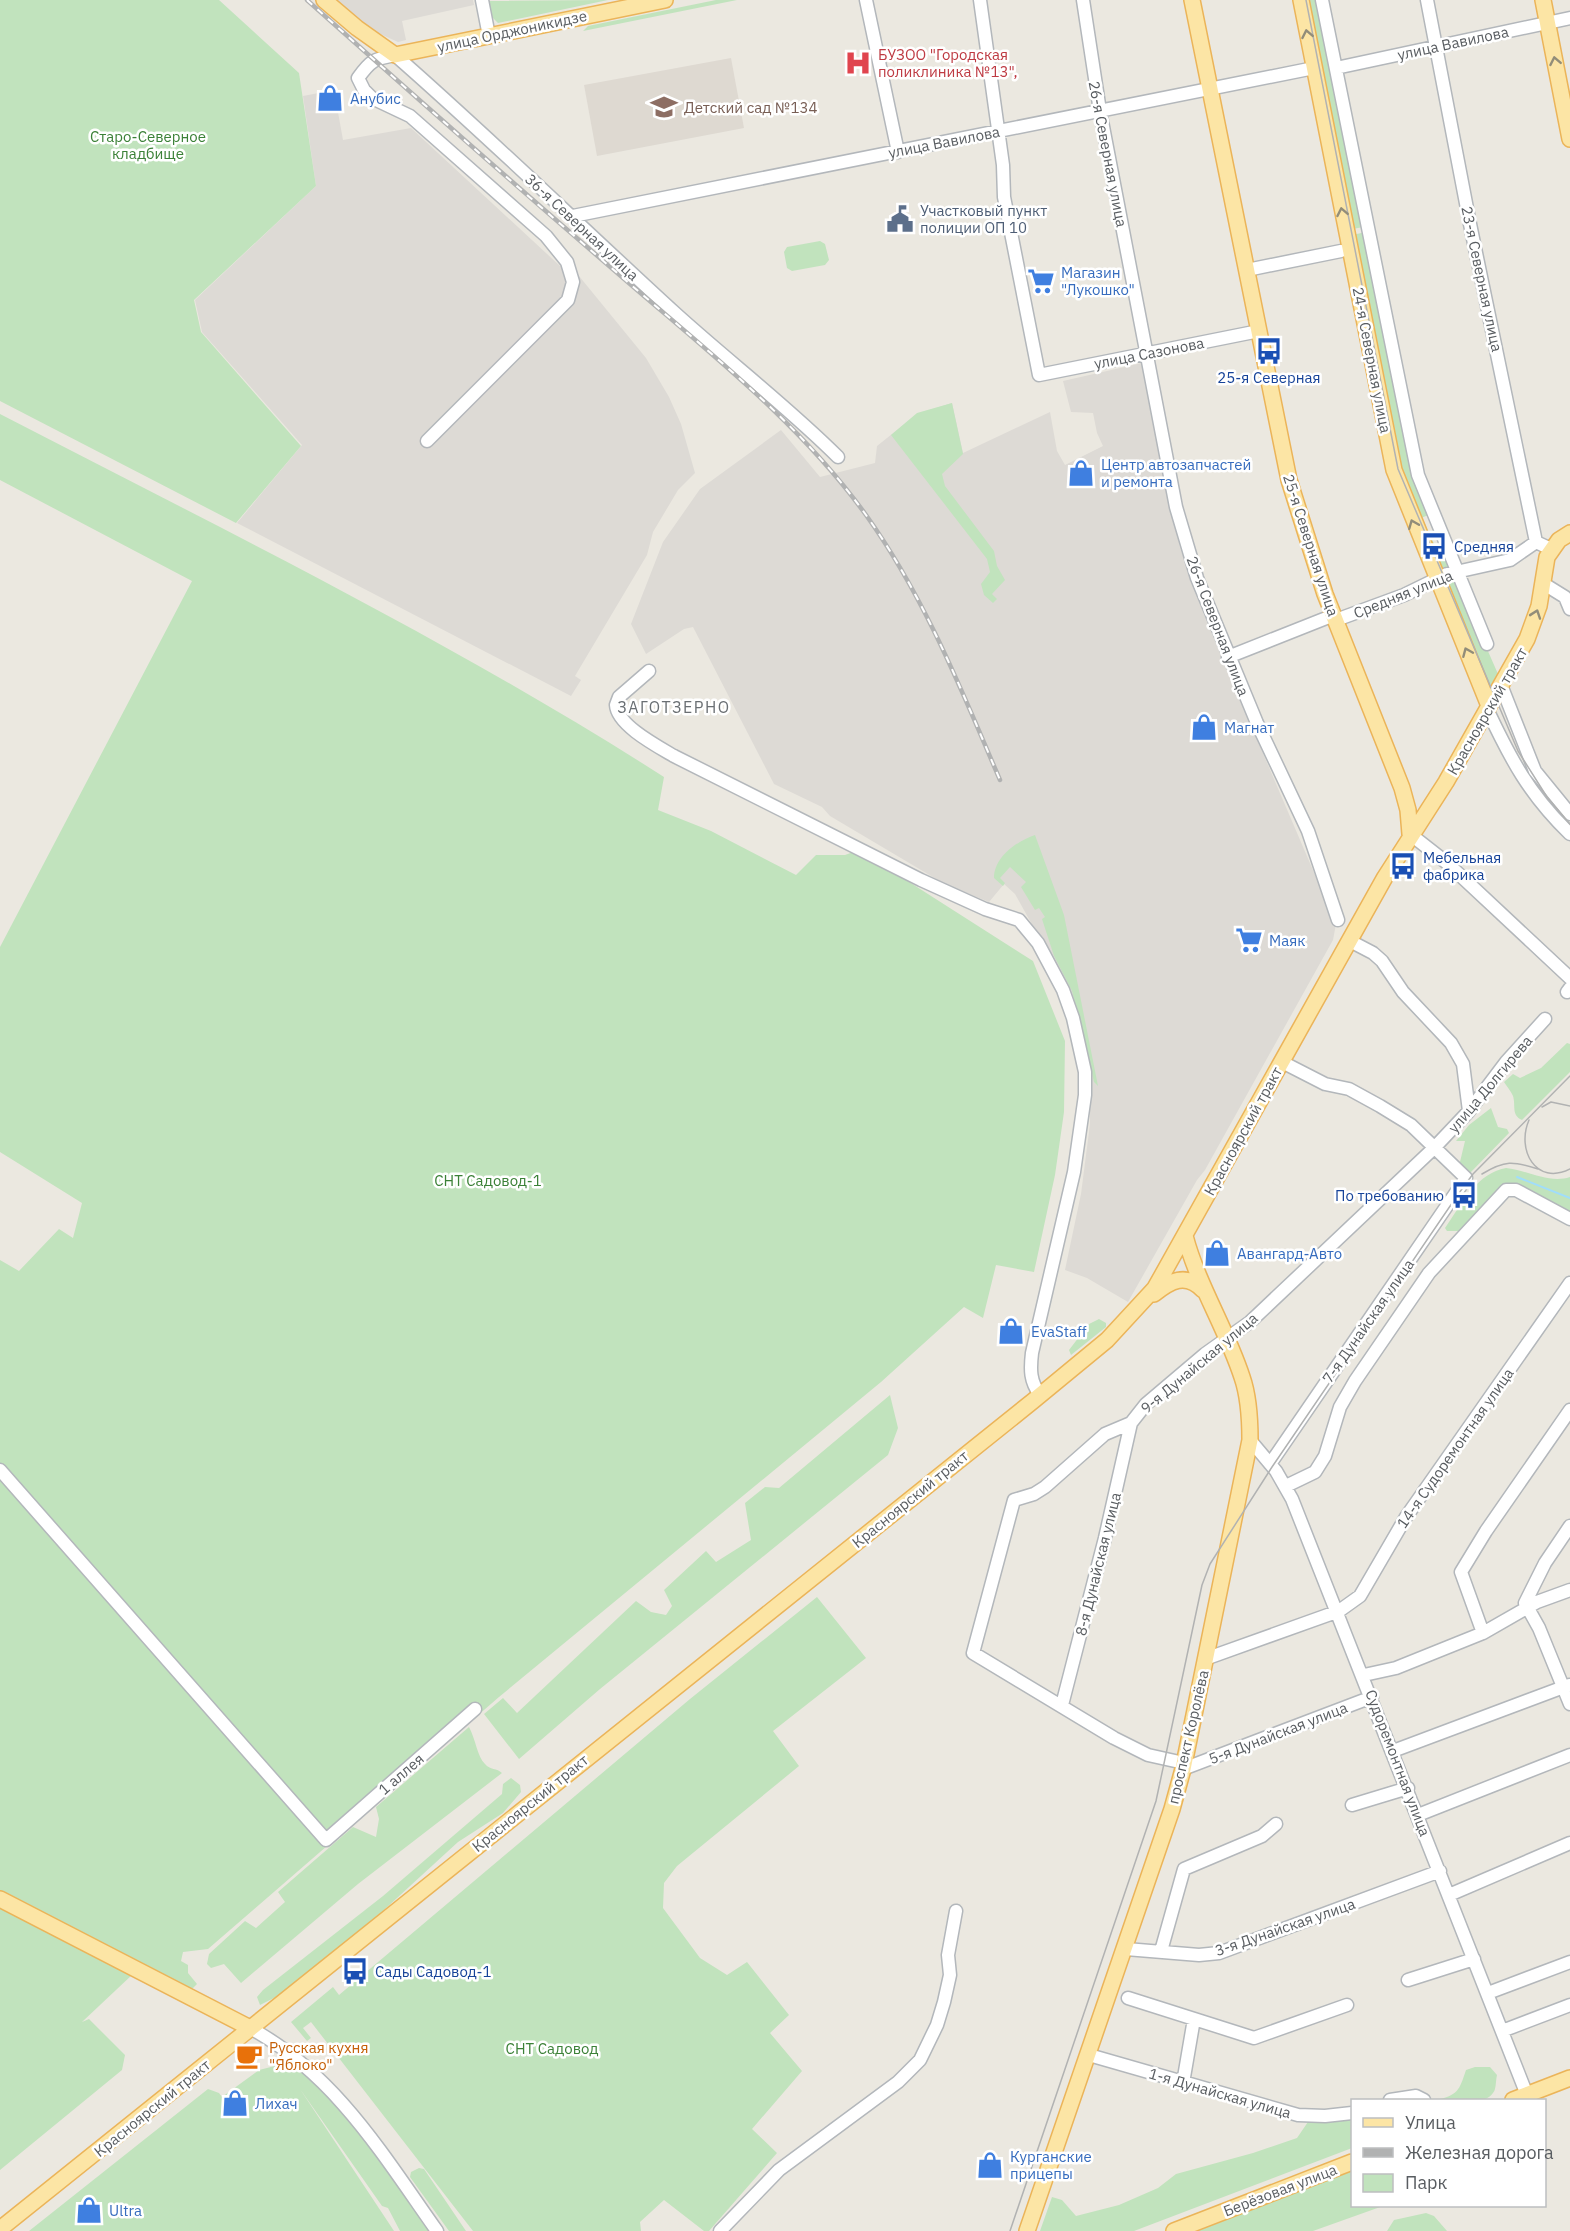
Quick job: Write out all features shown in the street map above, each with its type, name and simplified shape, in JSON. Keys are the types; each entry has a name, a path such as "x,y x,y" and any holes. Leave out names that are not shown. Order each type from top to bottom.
{"main road":[{"name":"36-я Северная улица","path":"324,0 357,28 395,55"},
{"name":"улица Орджоникидзе","path":"395,55 632,3 664,0"},
{"name":"25-я Северная улица","path":"1192,0 1289,480 1335,618 1402,788 1408,810 1410,834"},
{"name":"24-я Северная улица","path":"1300,0 1394,470 1488,708"},
{"path":"1543,0 1570,139"},
{"path":"1551,549 1570,533"},
{"name":"Красноярский тракт","path":"0,2229 1040,1395 1107,1340 1143,1303 1185,1236 1410,834 1446,782 1527,639 1544,584 1551,549"},
{"name":"проспект Королёва","path":"1026,2231 1126,1949 1184,1766 1250,1440 1247,1396 1227,1338 1192,1261 1185,1236"},
{"path":"1143,1303 1162,1287 1179,1279 1191,1280 1207,1294"},
{"path":"0,1899 250,2028"},
{"path":"1516,2099 1570,2078"},
{"name":"Берёзовая улица","path":"1174,2231 1351,2163"}],"street":[{"path":"482,0 489,36"},
{"path":"866,0 898,152"},
{"path":"980,0 998,132"},
{"name":"26-я Северная улица","path":"1083,0 1100,111 1176,507 1197,578 1228,657 1308,831 1338,920"},
{"name":"24-я Северная улица","path":"1322,0 1418,475 1487,644"},
{"name":"23-я Северная улица","path":"1427,0 1536,542"},
{"name":"улица Вавилова","path":"1336,68 1570,18"},
{"name":"36-я Северная улица","path":"395,55 573,216 667,306 796,415 838,457"},
{"path":"395,55 373,59 365,68 358,78 364,90 372,98 410,116 546,236 567,261 573,282 568,300 427,441"},
{"name":"улица Вавилова","path":"573,216 1314,69"},
{"name":"улица Сазонова","path":"998,132 1003,165 1004,197 1039,375 1259,331"},
{"path":"1247,270 1341,251"},
{"path":"1536,542 1551,549"},
{"name":"Средняя улица","path":"1228,657 1404,595 1436,578 1510,560 1536,542"},
{"path":"1544,584 1565,597 1570,609"},
{"path":"649,671 619,698 616,705 620,719 650,742 921,880 985,909 1019,920 1043,952 1063,990 1073,1018 1085,1072 1085,1095 1074,1172 1032,1353 1030,1372 1033,1385 1040,1395"},
{"path":"1501,685 1535,771 1570,814"},
{"name":"24-я Северная улица","path":"1488,708 1514,764 1533,795 1570,834"},
{"path":"1410,834 1447,863 1570,978"},
{"path":"1350,941 1373,953 1382,962 1402,992 1451,1043 1463,1064 1469,1111"},
{"name":"улица Долгирева","path":"1434,1148 1469,1111 1506,1062 1545,1019"},
{"path":"1282,1062 1325,1084 1349,1089 1380,1106 1411,1125 1434,1148"},
{"name":"7-я Дунайская улица","path":"1269,1464 1466,1178 1434,1148"},
{"name":"9-я Дунайская улица","path":"1062,1705 973,1653 1014,1500 1034,1494 1045,1487 1105,1434 1131,1423 1146,1404 1250,1322 1434,1148"},
{"path":"1286,1486 1315,1472 1325,1456 1340,1407 1355,1380 1429,1273 1494,1201 1506,1190 1516,1190 1570,1219"},
{"name":"14-я Судоремонтная улица","path":"1205,1659 1339,1611 1360,1596 1406,1517 1570,1283"},
{"path":"1483,1633 1461,1572 1486,1530 1570,1410"},
{"name":"8-я Дунайская улица","path":"1062,1705 1106,1538 1131,1423"},
{"name":"Судоремонтная улица","path":"1250,1440 1286,1486 1339,1611 1527,2095"},
{"name":"1 аллея","path":"0,1470 326,1840 475,1709"},
{"path":"1570,1526 1545,1563 1526,1598 1527,1608 1567,1685 1570,1704"},
{"path":"1364,1674 1396,1668 1483,1633 1527,1608 1565,1591"},
{"path":"1393,1751 1567,1685"},
{"name":"5-я Дунайская улица","path":"1184,1766 1372,1697"},
{"path":"1062,1705 1114,1738 1148,1755 1184,1766"},
{"path":"1418,1815 1570,1755"},
{"path":"1352,1805 1408,1788"},
{"path":"1161,1951 1184,1869 1262,1836 1276,1824"},
{"path":"1449,1895 1570,1843"},
{"name":"3-я Дунайская улица","path":"1126,1949 1199,1955 1219,1953 1440,1871"},
{"path":"720,2231 779,2170 898,2082 920,2060 937,2025 944,2002 950,1975 948,1955 956,1911"},
{"path":"1408,1980 1474,1959"},
{"path":"1488,1993 1570,1962"},
{"path":"1128,1998 1254,2038 1347,2005"},
{"path":"1503,2031 1570,2005"},
{"path":"1183,2083 1194,2019"},
{"path":"250,2028 303,2062 346,2104 437,2231"},
{"name":"1-я Дунайская улица","path":"1089,2055 1298,2115 1325,2116 1351,2113"},
{"path":"1396,2099 1416,2096 1422,2099"}],"shaded area":[{"path":"330,0 473,0 474,5 402,21 406,40 398,42 356,23"},
{"name":"Детский сад №134","path":"731,58 744,128 597,156 584,85"},
{"path":"334,90 343,140 411,128 560,266 579,276 646,358 669,397 681,424 695,473 678,490 653,532 647,555 575,676 581,680 571,696 237,523 302,445 202,332 195,300 316,186 303,96"},
{"path":"1142,363 1180,548 1212,634 1336,924 1333,940 1205,1170 1197,1180 1128,1302 1087,1278 1065,1270 1081,1194 1090,1124 1090,1079 1069,991 1015,894 1004,884 989,902 943,883 830,816 822,807 774,784 693,627 684,629 646,654 631,624 663,542 700,489 781,430 820,477 875,463 877,446 917,414 952,403 963,453 1050,412 1057,451 1065,465 1103,446 1097,433 1093,413 1071,412 1063,381"}],"green space":[{"name":"Старо-Северное кладбище","path":"0,0 219,0 299,73 316,186 194,300 201,332 301,446 236,523 0,401"},
{"path":"608,0 498,23 492,17 488,1"},
{"path":"716,0 737,0 583,31 588,26"},
{"path":"1303,0 1318,0 1363,227 1348,230"},
{"path":"1366,232 1431,514 1416,520 1403,486 1352,235"},
{"path":"820,241 825,244 829,260 825,265 792,271 787,268 784,252 787,247"},
{"path":"952,403 963,454 942,474 945,486 994,551 997,566 1005,580 992,594 997,599 993,603 984,595 981,584 990,572 987,559 891,435 917,413"},
{"name":"СНТ Садовод-1","path":"0,414 420,633 584,727 664,777 658,810 711,831 796,875 816,855 845,855 859,850 1033,961 1065,1041 1064,1112 1055,1175 1034,1272 996,1265 983,1318 964,1307 881,1382 499,1697 208,1949 183,1952 181,1961 188,1965 188,1973 197,1984 191,1990 0,1892 0,1260 19,1271 59,1229 73,1238 82,1203 0,1152 0,947 192,581 0,480"},
{"path":"1425,524 1436,548 1441,546 1450,569 1442,572 1418,527"},
{"path":"1455,576 1498,674 1493,683 1488,686 1446,580"},
{"path":"1035,835 1064,915 1098,1086 1094,1082 1072,991 1054,956 1042,919 1045,917 1039,908 1035,910 1021,887 1026,882 1010,867 1000,878 1005,883 1003,886 994,878 995,870 1002,857 1021,841"},
{"path":"1567,1043 1570,1044 1570,1072 1522,1120 1516,1116 1513,1096 1504,1082 1513,1074 1520,1078 1541,1068"},
{"path":"1491,1108 1498,1127 1507,1129 1509,1133 1470,1173 1465,1173 1459,1166 1465,1141 1456,1141 1469,1125"},
{"path":"1506,1168 1546,1178 1570,1177 1570,1216 1518,1189 1461,1231 1447,1231 1445,1228 1479,1182 1496,1171"},
{"path":"1099,1319 1106,1323 1106,1327 1071,1355 1069,1350 1089,1324"},
{"path":"890,1395 898,1428 888,1455 600,1689 519,1759 484,1714 503,1698 517,1713 636,1601 651,1612 666,1615 672,1606 664,1590 706,1551 716,1562 751,1540 745,1503 765,1487 779,1488"},
{"name":"СНТ Садовод","path":"817,1597 866,1658 773,1731 799,1766 677,1866 664,1883 663,1908 700,1958 727,1975 747,1962 789,2015 770,2033 802,2071 752,2129 777,2153 709,2231 704,2231 664,2200 640,2222 641,2231 473,2231 311,2022 303,2028 311,2038 307,2041 291,2022 333,1987 339,1995 690,1699"},
{"path":"469,1727 482,1761 502,1773 358,1884 241,1983 224,1964 211,1968 207,1964 209,1954 245,1921 256,1928 285,1902 278,1892 353,1827 376,1837 379,1819 376,1807"},
{"path":"511,1778 520,1785 521,1792 503,1813 458,1842 373,1920 280,1995 260,2005 257,1997 263,1990 383,1896 502,1794 503,1784"},
{"path":"0,1907 133,1974 82,2022 89,2019 125,2055 122,2070 0,2170"},
{"path":"281,2054 304,2072 345,2113 432,2231 400,2231 388,2208 382,2206 300,2089 394,2231 29,2231 208,2089 219,2093 222,2097 259,2070 279,2065 276,2059"},
{"path":"1475,2067 1490,2067 1497,2075 1495,2089 1491,2095 1486,2099 1439,2099 1457,2091 1466,2070"},
{"path":"1351,2114 1351,2148 1134,2231 1040,2231 1052,2197 1062,2200 1076,2216 1119,2205 1158,2188 1176,2174 1253,2153 1297,2138 1310,2119"},
{"path":"419,2168 424,2169 466,2231 449,2231 410,2177 411,2172"},
{"path":"1351,2171 1351,2207 1380,2207 1313,2231 1192,2231"},
{"path":"1426,2213 1434,2216 1447,2231 1387,2231 1394,2220"}],"waterway":[{"path":"1517,1177 1570,1198"}],"tram line":[{"path":"1306,0 1398,469 1518,751 1547,797 1570,824"},
{"path":"1010,2231 1156,1801 1202,1585 1210,1564 1272,1467 1473,1174 1570,1076"},
{"path":"1542,1107 1551,1102 1570,1106"},
{"path":"1529,1120 1525,1143 1532,1162 1547,1173 1558,1173 1570,1169"},
{"path":"1482,1174 1509,1163 1538,1169"}],"railway":[{"path":"307,0 537,204 748,386 810,447 866,515 906,578 940,644 1000,780"}],"place":[{"name":"БУЗОО \"Городская поликлиника №13\",","path":"858,63"},
{"name":"Анубис","path":"330,98"},
{"name":"Детский сад №134","path":"664,107"},
{"name":"Участковый пункт полиции ОП 10","path":"900,219"},
{"name":"Магазин \"Лукошко\"","path":"1041,281"},
{"name":"25-я Северная","path":"1269,351"},
{"name":"Центр автозапчастей и ремонта","path":"1081,473"},
{"name":"Средняя","path":"1434,546"},
{"name":"Магнат","path":"1204,727"},
{"name":"Мебельная фабрика","path":"1403,866"},
{"name":"Маяк","path":"1249,940"},
{"name":"По требованию","path":"1464,1195"},
{"name":"Авангард-Авто","path":"1217,1253"},
{"name":"EvaStaff","path":"1011,1331"},
{"name":"Сады Садовод-1","path":"355,1971"},
{"name":"Русская кухня \"Яблоко\"","path":"249,2056"},
{"name":"Лихач","path":"235,2103"},
{"name":"Курганские прицепы","path":"990,2165"},
{"name":"Ultra","path":"89,2210"}],"district":[{"name":"ЗАГОТЗЕРНО","path":"674,707"}]}
